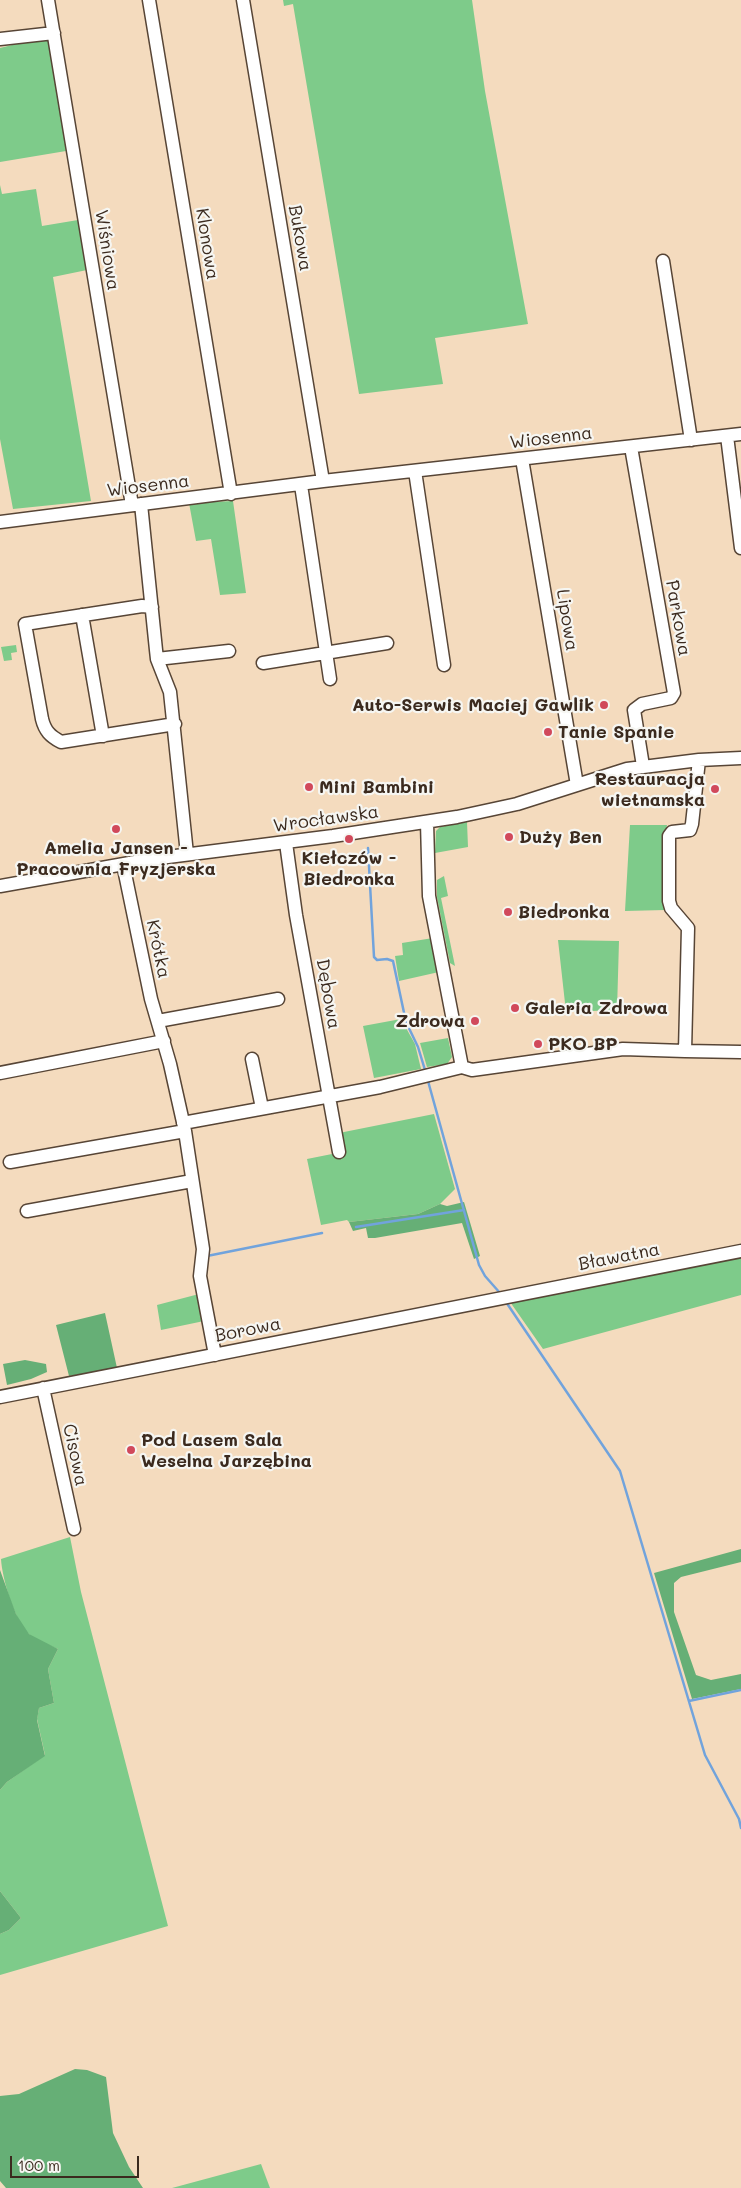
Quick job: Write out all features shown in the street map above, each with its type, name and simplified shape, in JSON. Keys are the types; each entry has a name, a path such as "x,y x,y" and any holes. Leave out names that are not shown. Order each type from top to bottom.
{"street":[{"name":"Wiśniowa","path":"48,0 137,504 152,607 157,659 170,692 175,724 187,854"},
{"name":"Klonowa","path":"149,0 231,494"},
{"name":"Bukowa","path":"242,0 323,481"},
{"path":"0,40 54,33"},
{"path":"663,261 691,440"},
{"name":"Wiosenna","path":"0,522 323,481 741,434"},
{"path":"727,436 741,548"},
{"name":"Parkowa","path":"632,447 674,693 671,698 642,704 634,710 644,766"},
{"name":"Lipowa","path":"522,459 577,785"},
{"path":"415,471 444,665"},
{"path":"301,485 330,679"},
{"path":"152,607 142,606 26,624 44,728 51,736 61,742 175,724"},
{"path":"82,615 103,736"},
{"path":"263,662 388,643"},
{"path":"157,659 229,651"},
{"name":"Wrocławska","path":"0,886 187,854 286,843 427,822 501,808 612,773 644,766 741,758"},
{"path":"685,1051 688,928 668,902 669,836 672,832 686,832 690,830 699,760"},
{"path":"427,822 429,896 462,1067"},
{"name":"Dębowa","path":"286,843 296,915 339,1152"},
{"name":"Krótka","path":"123,864 138,942 184,1127 203,1249 200,1276 214,1355"},
{"path":"158,1021 278,999"},
{"path":"0,1073 164,1041"},
{"path":"10,1162 184,1127 262,1108 329,1097 420,1078 462,1067 472,1070 623,1049 741,1052"},
{"path":"252,1059 262,1108"},
{"path":"27,1211 192,1181"},
{"name":"Bławatna","path":"503,1297 741,1251"},
{"name":"Borowa","path":"0,1397 503,1297"},
{"name":"Cisowa","path":"43,1388 74,1529"}],"green space":[{"path":"283,0 472,0 485,91 528,324 435,338 443,384 359,394 293,4 284,6"},
{"path":"48,36 66,151 0,162 0,48"},
{"path":"0,185 2,194 36,189 42,226 78,220 87,270 53,277 91,501 13,509 0,439"},
{"path":"233,501 246,593 220,595 211,539 196,541 189,503"},
{"path":"16,645 17,652 11,653 12,660 4,661 1,647"},
{"path":"467,822 468,847 435,853 436,831 440,827"},
{"path":"630,825 667,825 665,838 665,910 625,911"},
{"path":"444,876 448,896 441,898 455,966 450,963 437,897 437,880"},
{"path":"433,938 439,972 399,981 395,956 403,955 402,943"},
{"path":"558,940 619,941 617,1010 566,1012"},
{"path":"401,1019 415,1044 421,1069 374,1078 363,1026"},
{"path":"448,1038 452,1057 447,1064 427,1067 420,1043"},
{"path":"434,1114 455,1189 440,1204 418,1214 349,1222 347,1220 321,1225 307,1159 337,1153 339,1133"},
{"path":"464,1202 480,1256 474,1259 462,1223 368,1238 366,1228 353,1231 349,1222 418,1214 440,1204 447,1206"},
{"path":"741,1255 741,1295 543,1349 508,1299"},
{"path":"199,1294 204,1321 161,1330 157,1305"},
{"path":"105,1313 117,1368 69,1376 56,1325"},
{"path":"25,1360 46,1364 47,1372 31,1379 7,1385 3,1364"},
{"path":"70,1537 81,1592 168,1926 0,1975 0,1934 9,1930 21,1918 0,1891 0,1790 7,1782 45,1755 37,1719 39,1708 54,1703 48,1669 58,1649 36,1639 24,1629 10,1600 1,1559"},
{"path":"741,1549 741,1562 681,1577 674,1583 674,1612 696,1675 711,1680 741,1674 741,1689 692,1699 654,1573"},
{"path":"0,1570 16,1614 29,1634 58,1649 48,1669 54,1703 39,1708 37,1720 45,1756 7,1782 0,1790"},
{"path":"0,1891 21,1918 9,1930 0,1934"},
{"path":"75,2069 87,2070 106,2077 113,2133 129,2167 143,2188 6,2188 0,2181 0,2096 19,2094"},
{"path":"261,2164 270,2188 172,2188"}],"waterway":[{"path":"368,848 374,957 377,960 387,959 393,961 406,1022 418,1047 425,1070"},
{"path":"428,1081 479,1265 485,1276 500,1293"},
{"path":"356,1227 464,1210"},
{"path":"207,1256 322,1233"},
{"path":"506,1302 620,1471 705,1755 739,1819 741,1828"},
{"path":"689,1701 741,1690"}],"place":[{"name":"Auto-Serwis Maciej Gawlik","path":"604,705"},
{"name":"Tanie Spanie","path":"548,732"},
{"name":"Mini Bambini","path":"309,787"},
{"name":"Restauracja wietnamska","path":"715,789"},
{"name":"Amelia Jansen - Pracownia Fryzjerska","path":"116,829"},
{"name":"Duży Ben","path":"509,837"},
{"name":"Kiełczów - Biedronka","path":"349,839"},
{"name":"Biedronka","path":"508,912"},
{"name":"Galeria Zdrowa","path":"515,1008"},
{"name":"Zdrowa","path":"475,1021"},
{"name":"PKO BP","path":"538,1044"},
{"name":"Pod Lasem Sala Weselna Jarzębina","path":"131,1450"}]}
